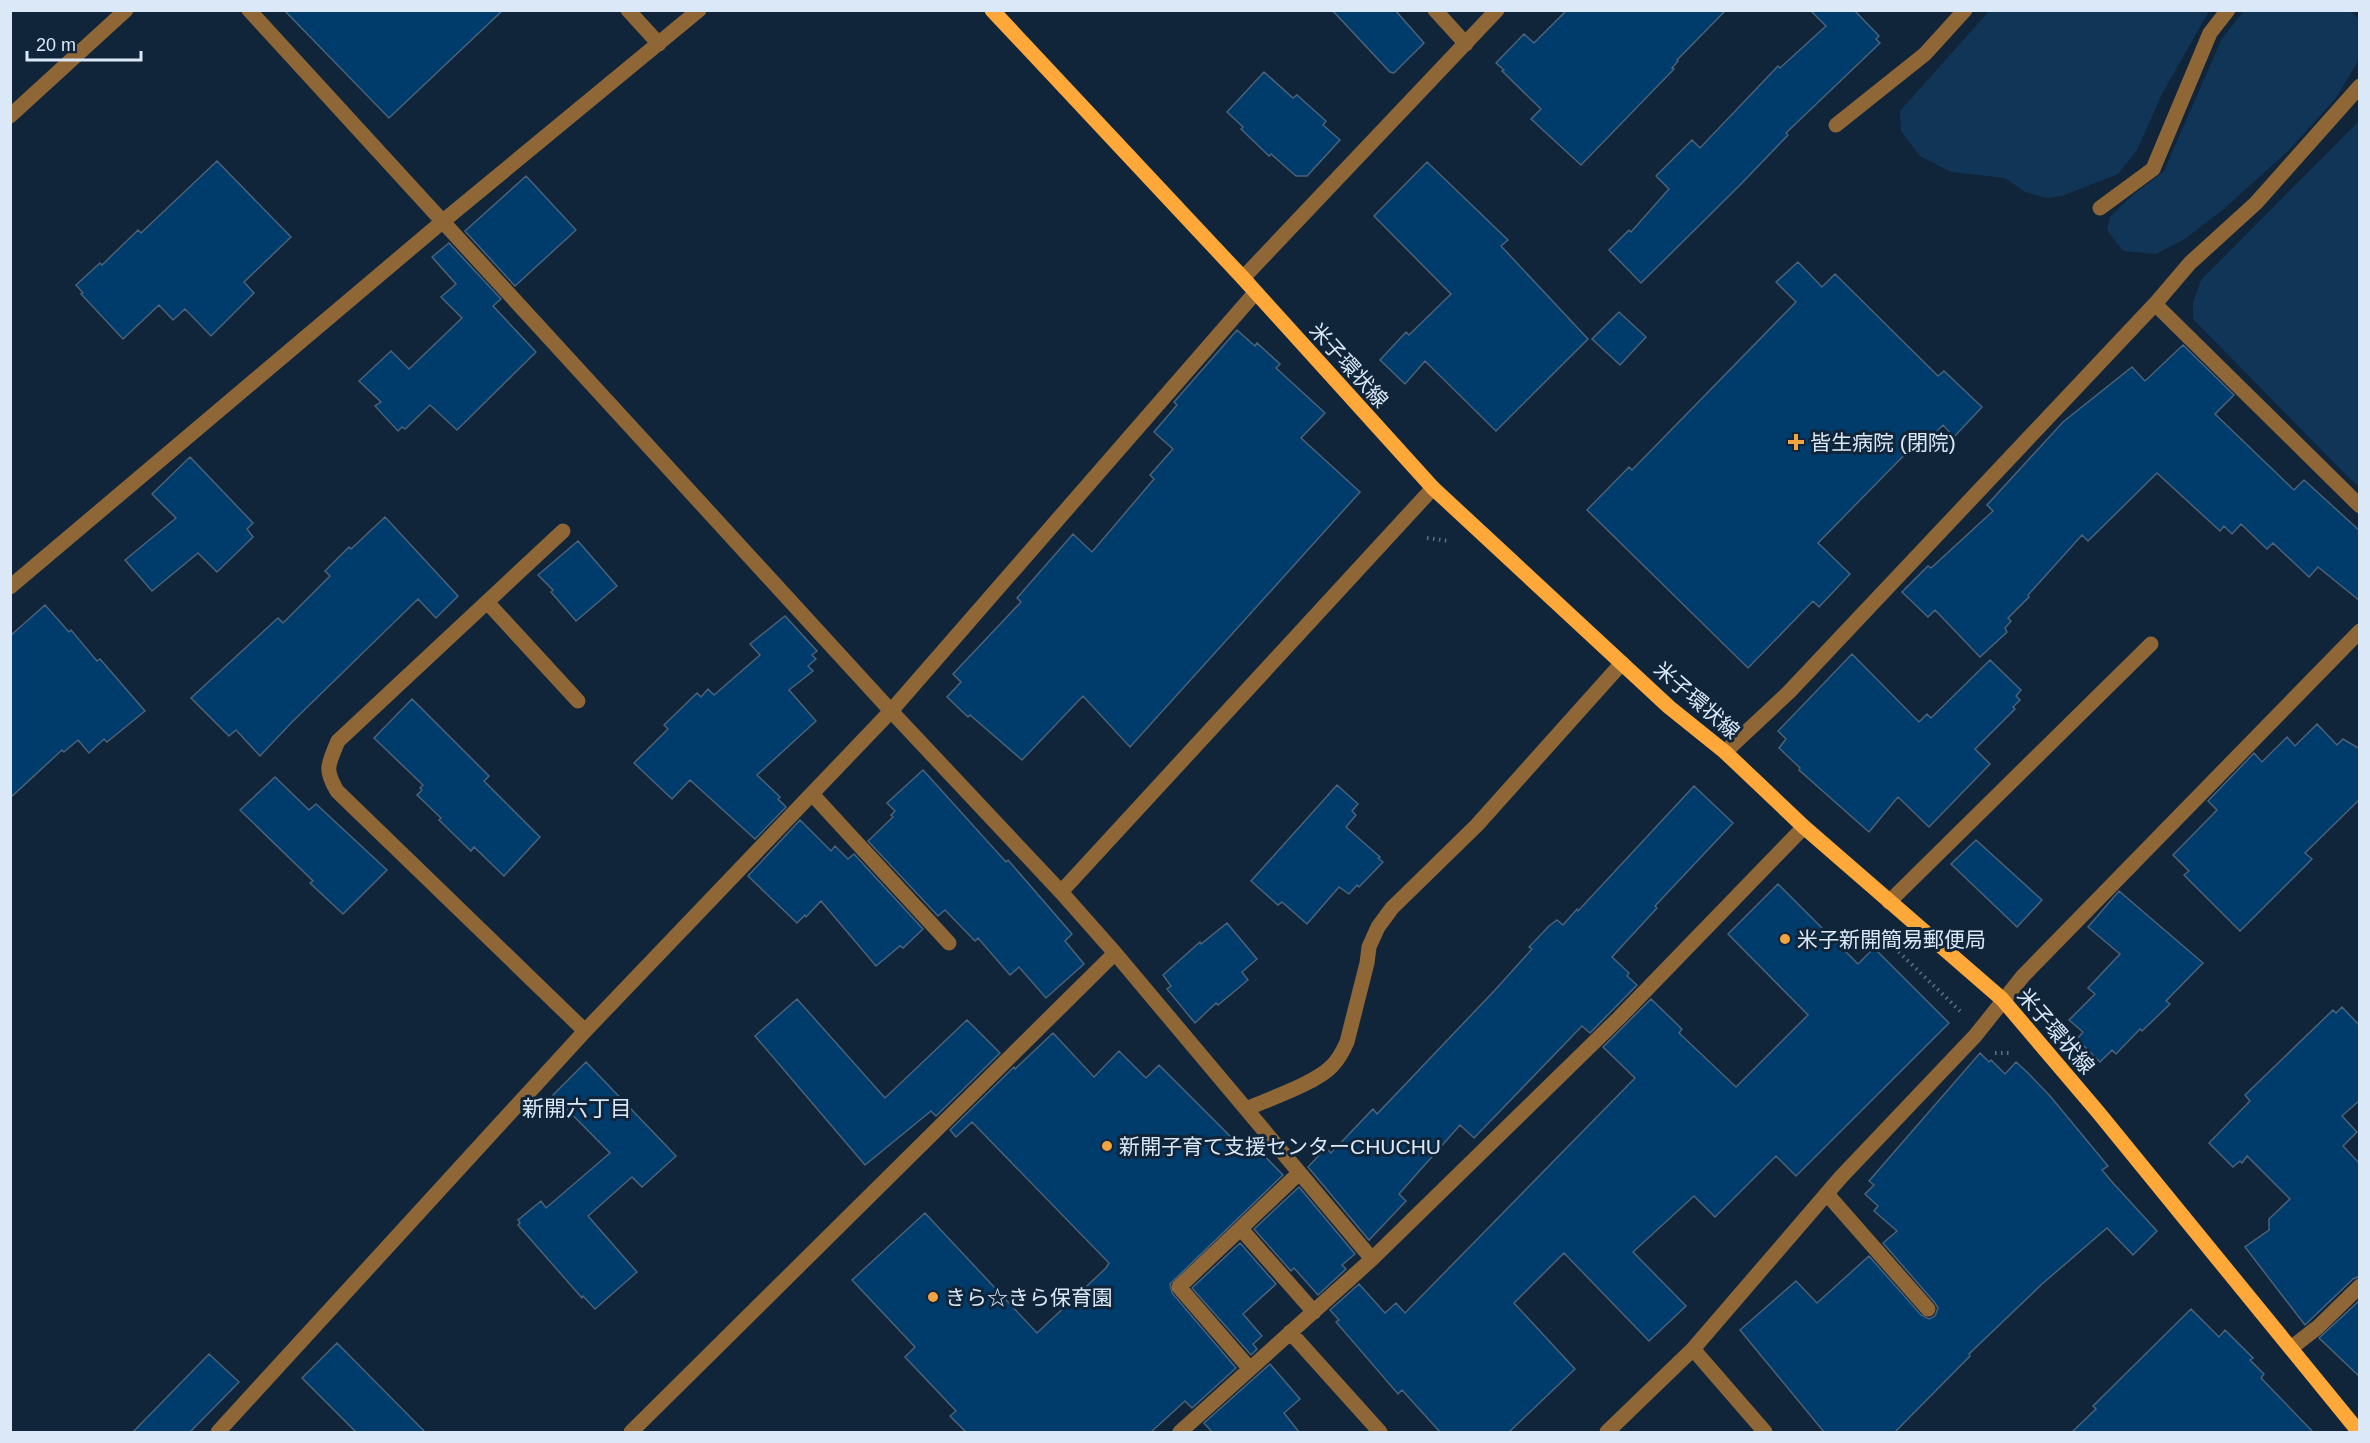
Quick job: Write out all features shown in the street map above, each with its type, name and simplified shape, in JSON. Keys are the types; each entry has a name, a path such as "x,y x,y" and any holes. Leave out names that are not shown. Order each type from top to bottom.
{"main road":[{"name":"米子環状線","path":"993,10 1243,278 1254,293 1433,488 1669,707 1725,752 1804,827 2002,999 2098,1112 2359,1432"}],"street":[{"path":"10,116 126,10"},
{"path":"249,10 674,471 891,711 1061,892 1372,1259"},
{"path":"628,10 659,44"},
{"path":"10,587 442,222 699,10"},
{"path":"1435,10 1466,44"},
{"path":"1243,278 1497,10"},
{"path":"1836,125 1925,54 1965,10"},
{"path":"2100,208 2153,169 2210,33 2228,10"},
{"path":"1725,752 1789,692 2155,304 2190,263 2256,203 2360,86"},
{"path":"218,1432 585,1031 891,711 1254,293"},
{"path":"2155,304 2360,506"},
{"path":"1061,892 1433,488"},
{"path":"563,531 338,741 330,760 328,775 337,792 585,1031"},
{"path":"487,602 578,700"},
{"path":"1607,1432 1693,1349 1827,1194 1975,1036 2002,999 2360,631"},
{"path":"1889,902 2151,644"},
{"path":"1246,1110 1320,1075 1331,1067 1347,1042 1369,947 1378,927 1392,908 1477,825 1622,663"},
{"path":"812,794 949,943"},
{"path":"1180,1432 1372,1259 1619,1018 1804,827"},
{"path":"631,1432 1115,953"},
{"path":"1250,1369 1179,1287 1299,1173"},
{"path":"1827,1194 1928,1309"},
{"path":"1241,1229 1314,1312"},
{"path":"2291,1348 2318,1328 2360,1286"},
{"path":"1290,1332 1380,1432"},
{"path":"1693,1349 1765,1432"}],"shaded area":[{"path":"1990,10 2209,11 2162,94 2137,150 2118,174 2062,196 2047,198 2025,192 2005,178 1951,172 1920,156 1901,131 1900,111"},
{"path":"2244,11 2350,11 2359,19 2357,63 2336,98 2288,151 2225,208 2185,239 2156,254 2123,251 2107,230 2110,217 2128,199 2164,171 2222,38"},
{"path":"2359,121 2359,486 2193,319 2193,302 2201,280"}],"building":[{"path":"284,10 503,10 389,118"},
{"path":"1332,10 1395,10 1424,43 1394,73 1390,72"},
{"path":"1567,10 1726,10 1677,60 1672,68 1674,69 1581,165 1531,119 1541,109 1496,63 1524,34 1534,43"},
{"path":"1810,10 1854,10 1879,36 1876,39 1880,43 1786,133 1788,135 1739,186 1641,283 1609,250 1629,230 1631,232 1669,189 1656,176 1692,140 1700,148 1778,66 1780,68 1826,26"},
{"path":"1264,72 1293,98 1297,95 1326,121 1323,125 1340,140 1307,176 1296,176 1271,154 1269,156 1227,112"},
{"path":"217,161 291,237 244,282 254,293 211,336 185,309 173,320 159,305 123,339 81,294 83,293 76,285 100,263 102,265 138,230 141,233"},
{"path":"1427,162 1508,240 1501,246 1588,339 1496,431 1425,361 1405,384 1380,360 1406,332 1409,335 1451,294 1374,216"},
{"path":"526,176 576,230 515,286 465,231"},
{"path":"449,243 501,299 493,306 536,352 457,430 430,405 405,429 402,427 398,431 375,406 381,402 359,381 391,351 409,369 462,318 441,297 456,284 432,257"},
{"path":"1798,262 1822,287 1835,274 1938,376 1944,371 1982,407 1954,437 1943,425 1924,445 1919,440 1818,543 1850,574 1819,607 1813,601 1748,668 1587,510 1629,467 1632,470 1796,302 1776,282"},
{"path":"1619,312 1646,337 1620,365 1592,339"},
{"path":"1237,330 1255,346 1257,343 1280,364 1276,368 1325,413 1301,438 1360,492 1130,747 1083,696 1022,760 970,715 968,717 947,697 961,682 953,674 1021,602 1017,598 1073,534 1092,552 1154,479 1150,475 1173,449 1154,432 1177,405 1174,402"},
{"path":"2183,345 2234,395 2215,414 2294,490 2304,480 2360,531 2360,601 2318,567 2309,577 2273,543 2267,549 2241,524 2232,534 2224,526 2220,531 2157,473 2088,541 2082,535 2008,618 2011,621 2005,628 2007,632 1980,657 1935,610 1928,617 1902,592 1928,566 1931,568 1993,511 1987,505 2063,422 2132,367 2145,381"},
{"path":"190,457 253,523 247,529 253,537 217,572 198,553 152,591 125,560 176,518 152,494"},
{"path":"385,517 458,596 436,618 418,599 260,756 236,730 229,736 191,698 278,618 283,623 330,576 325,571"},
{"path":"578,541 617,586 576,621 551,592 553,590 538,575"},
{"path":"45,605 69,632 71,630 97,661 100,659 145,711 107,742 104,739 89,753 78,740 64,752 62,750 10,798 10,636"},
{"path":"785,616 817,651 812,655 816,659 808,666 813,671 789,690 816,721 757,775 780,797 778,799 786,807 755,839 690,780 672,799 634,763 668,729 664,725 697,693 701,697 708,689 714,695 760,655 750,644"},
{"path":"1852,654 1919,722 1927,714 1931,718 1990,660 2021,690 2016,696 2020,700 2013,707 2015,709 1975,749 1990,764 1929,827 1898,797 1869,832 1799,770 1800,768 1779,748 1786,739 1778,731"},
{"path":"412,699 489,776 484,781 540,837 504,876 474,847 471,851 439,820 441,818 417,795 423,785 374,738"},
{"path":"2317,724 2337,745 2343,739 2360,749 2360,799 2305,853 2312,859 2240,931 2184,875 2189,871 2173,855 2217,810 2208,801 2254,753 2262,762 2287,737 2295,746"},
{"path":"923,770 1006,862 1008,860 1072,934 1065,941 1084,964 1046,998 1019,967 1010,975 978,938 975,941 945,910 938,916 868,841 893,817 891,815 895,811 887,803"},
{"path":"275,777 309,810 316,804 387,870 343,914 310,883 313,881 240,810"},
{"path":"1337,785 1358,804 1352,811 1356,815 1346,827 1383,862 1349,894 1339,887 1307,924 1282,902 1278,905 1251,881"},
{"path":"1694,786 1733,823 1655,906 1657,908 1612,957 1629,973 1627,976 1637,985 1590,1033 1582,1026 1474,1138 1460,1125 1399,1194 1406,1201 1369,1240 1308,1167 1326,1148 1331,1153 1373,1109 1377,1114 1495,990 1532,949 1529,947 1549,926 1557,920 1563,925 1577,909 1578,911"},
{"path":"800,820 831,851 835,846 848,859 854,854 923,929 903,948 900,946 876,966 821,901 797,923 748,876"},
{"path":"1976,840 2042,900 2017,927 1951,864"},
{"path":"1778,884 1858,964 1874,948 1949,1023 1796,1176 1776,1156 1715,1217 1694,1196 1633,1252 1686,1306 1649,1341 1564,1253 1514,1303 1575,1369 1509,1432 1440,1432 1402,1390 1398,1394 1336,1322 1339,1320 1330,1310 1359,1284 1385,1313 1396,1303 1405,1313 1635,1078 1603,1047 1651,999 1682,1029 1679,1033 1736,1087 1808,1015 1728,934"},
{"path":"2119,891 2203,963 2166,1001 2170,1004 2142,1031 2140,1029 2116,1054 2112,1050 2100,1062 2077,1039 2083,1032 2069,1020 2095,994 2088,988 2120,954 2088,927"},
{"path":"1227,923 1257,959 1242,972 1248,980 1218,1005 1216,1003 1195,1023 1167,989 1171,986 1163,975 1200,942 1201,944"},
{"path":"797,999 885,1098 967,1020 1000,1053 936,1116 931,1111 865,1165 755,1036"},
{"path":"2342,1007 2360,1026 2360,1100 2342,1116 2357,1132 2343,1146 2360,1164 2360,1276 2353,1279 2305,1325 2245,1247 2269,1230 2269,1219 2290,1199 2247,1156 2242,1163 2240,1161 2233,1167 2209,1143 2250,1101 2245,1095 2333,1010 2336,1013"},
{"path":"1053,1033 1094,1077 1119,1051 1146,1078 1159,1065 1245,1151 1253,1144 1283,1175 1170,1284 1172,1293 1236,1368 1192,1408 1185,1401 1151,1432 966,1432 950,1416 956,1411 905,1357 915,1347 852,1280 925,1213 1037,1333 1106,1268 1109,1263 972,1122 956,1137 950,1130 1014,1067 1015,1069"},
{"path":"1980,1053 2005,1074 2016,1062 2027,1072 2108,1166 2102,1170 2157,1231 2133,1255 2107,1228 2042,1284 1969,1354 1970,1356 1895,1432 1824,1432 1740,1330 1796,1281 1817,1303 1869,1256 1921,1315 1929,1319 1935,1316 1938,1308 1935,1303 1883,1243 1897,1231 1874,1211 1878,1206 1865,1194 1874,1185 1869,1181"},
{"path":"586,1062 676,1156 642,1187 632,1177 588,1216 637,1272 595,1309 583,1296 582,1298 518,1225 520,1223 518,1220 541,1201 546,1208 610,1153 553,1095"},
{"path":"1299,1187 1355,1254 1342,1265 1346,1269 1318,1295 1294,1268 1291,1271 1254,1229"},
{"path":"1240,1243 1276,1284 1243,1314 1262,1336 1253,1344 1257,1349 1251,1355 1192,1288"},
{"path":"2360,1300 2360,1377 2319,1338"},
{"path":"2191,1309 2219,1337 2225,1330 2253,1358 2250,1360 2264,1374 2261,1378 2313,1432 2072,1432 2096,1409 2093,1406"},
{"path":"337,1343 425,1432 356,1432 302,1378"},
{"path":"209,1354 239,1382 190,1432 133,1432"},
{"path":"1270,1364 1300,1399 1284,1413 1299,1432 1212,1432 1204,1423"}],"place":[{"name":"皆生病院 (閉院)","path":"1796,442"},
{"name":"米子新開簡易郵便局","path":"1785,939"},
{"name":"新開子育て支援センターCHUCHU","path":"1107,1146"},
{"name":"きら☆きら保育園","path":"933,1297"}],"district":[{"name":"新開六丁目","path":"577,1108"}]}
